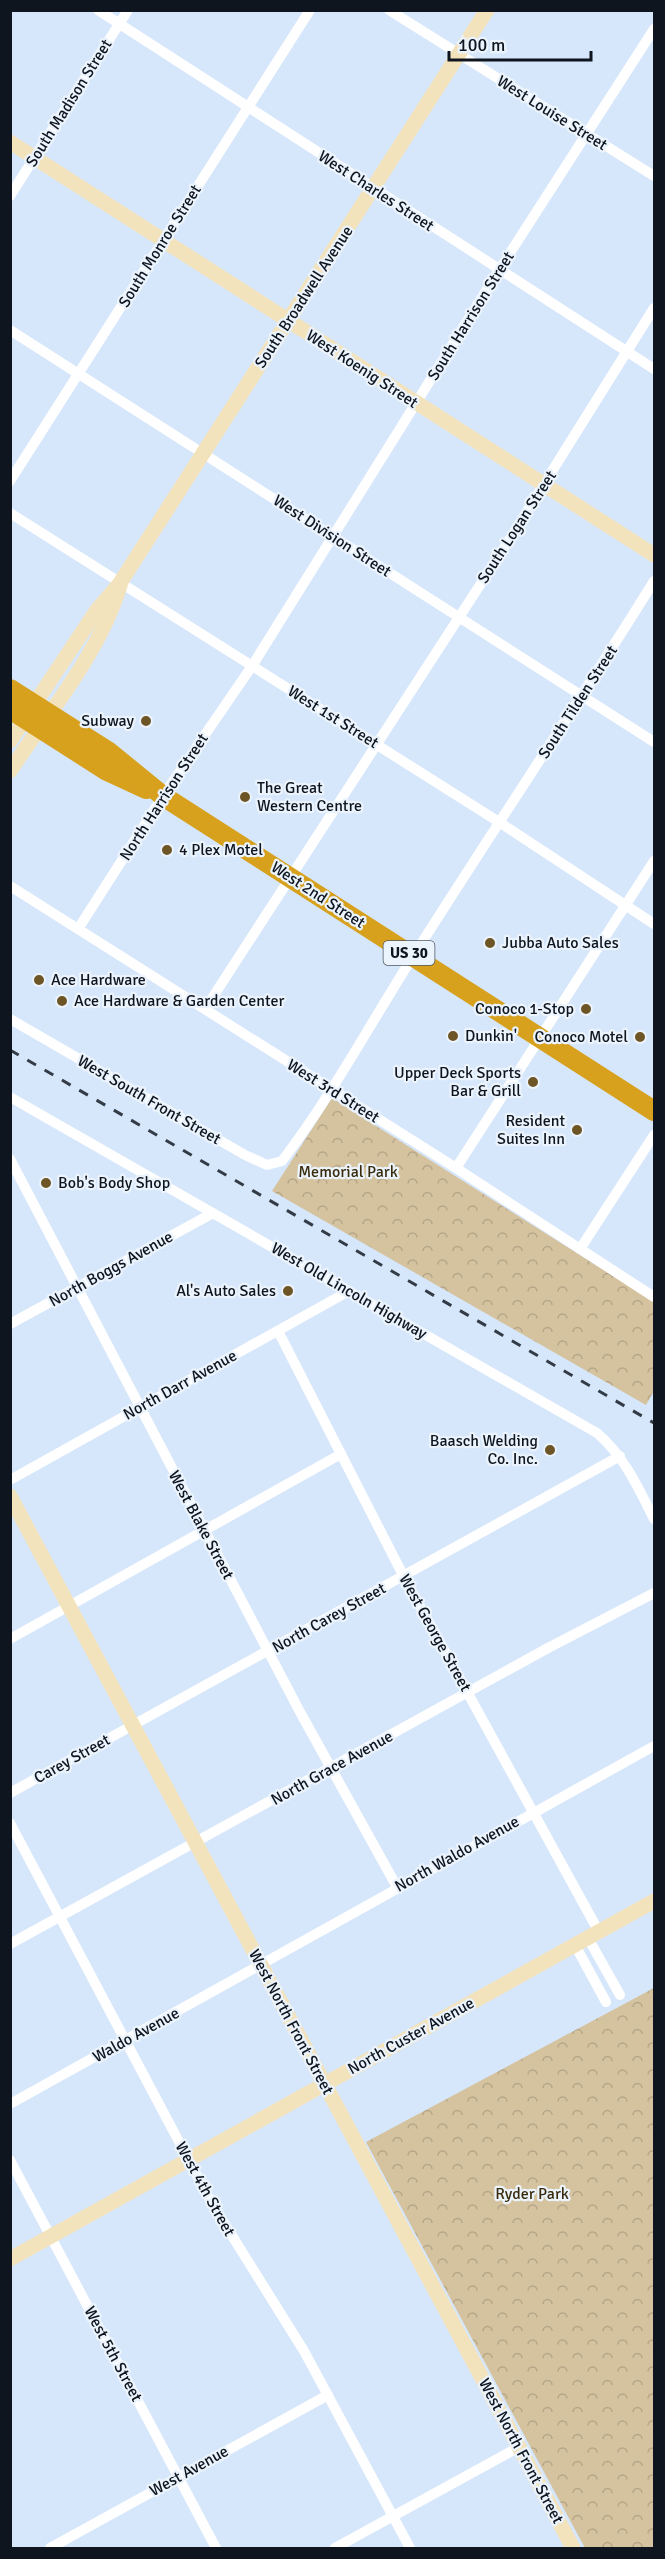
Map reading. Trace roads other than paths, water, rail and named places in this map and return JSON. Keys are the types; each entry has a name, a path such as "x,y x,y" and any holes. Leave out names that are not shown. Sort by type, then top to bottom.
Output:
{"highway":[{"name":"West 2nd Street","path":"10,688 32,715 116,756 163,796 654,1111"}],"street":[{"name":"West Charles Street","path":"98,10 654,369"},
{"name":"South Madison Street","path":"10,196 128,10"},
{"name":"South Monroe Street","path":"10,481 310,10"},
{"name":"West Louise Street","path":"389,10 654,176"},
{"name":"South Broadwell Avenue","path":"32,715 103,628 112,610 120,583 487,10"},
{"name":"South Harrison Street","path":"252,666 499,270 654,29"},
{"name":"West Koenig Street","path":"10,142 654,555"},
{"name":"South Logan Street","path":"205,1010 544,485 654,308"},
{"name":"West Division Street","path":"10,330 654,742"},
{"name":"West 1st Street","path":"10,513 377,744 654,924"},
{"name":"South Tilden Street","path":"288,1153 499,822 583,696 654,581"},
{"name":"North Harrison Street","path":"78,929 163,796 252,666"},
{"path":"10,741 32,715"},
{"path":"10,771 32,715"},
{"path":"456,1168 654,861"},
{"name":"West 3rd Street","path":"10,886 456,1168 654,1297"},
{"name":"West South Front Street","path":"10,1019 245,1155 267,1164 282,1161 288,1153"},
{"name":"West Old Lincoln Highway","path":"10,1097 597,1433 620,1456 654,1519"},
{"path":"580,1249 654,1135"},
{"name":"West Blake Street","path":"12,1167 78,1287 268,1652 397,1887"},
{"name":"North Boggs Avenue","path":"10,1324 213,1213"},
{"name":"North Darr Avenue","path":"10,1480 348,1291"},
{"name":"West George Street","path":"278,1331 404,1577 533,1812 587,1938 606,2002"},
{"path":"10,1639 341,1454"},
{"name":"North Carey Street","path":"133,1726 620,1456"},
{"name":"West North Front Street","path":"10,1496 573,2548"},
{"name":"North Grace Avenue","path":"10,1944 654,1593"},
{"name":"Carey Street","path":"10,1793 133,1726"},
{"name":"North Waldo Avenue","path":"261,1965 397,1887 654,1746"},
{"name":"West 4th Street","path":"10,1823 223,2223 285,2319 410,2548"},
{"name":"North Custer Avenue","path":"10,2259 654,1901"},
{"name":"West George Street","path":"587,1938 620,1995"},
{"name":"Waldo Avenue","path":"10,2104 261,1965"},
{"name":"West 5th Street","path":"10,2160 216,2548"},
{"name":"West Avenue","path":"50,2548 328,2395"},
{"path":"335,2548 519,2447"}],"railway":[{"path":"10,1050 654,1423"}],"place":[{"name":"Subway","path":"146,721"},
{"name":"The Great Western Centre","path":"245,797"},
{"name":"4 Plex Motel","path":"167,850"},
{"name":"Jubba Auto Sales","path":"490,943"},
{"name":"Ace Hardware","path":"39,980"},
{"name":"Ace Hardware & Garden Center","path":"62,1001"},
{"name":"Conoco 1-Stop","path":"586,1009"},
{"name":"Dunkin'","path":"453,1036"},
{"name":"Conoco Motel","path":"640,1037"},
{"name":"Upper Deck Sports Bar & Grill","path":"533,1082"},
{"name":"Resident Suites Inn","path":"577,1130"},
{"name":"Bob's Body Shop","path":"46,1183"},
{"name":"Al's Auto Sales","path":"288,1291"},
{"name":"Baasch Welding Co. Inc.","path":"550,1450"}],"park label":[{"name":"Memorial Park","path":"348,1172"},
{"name":"Ryder Park","path":"532,2194"}]}
